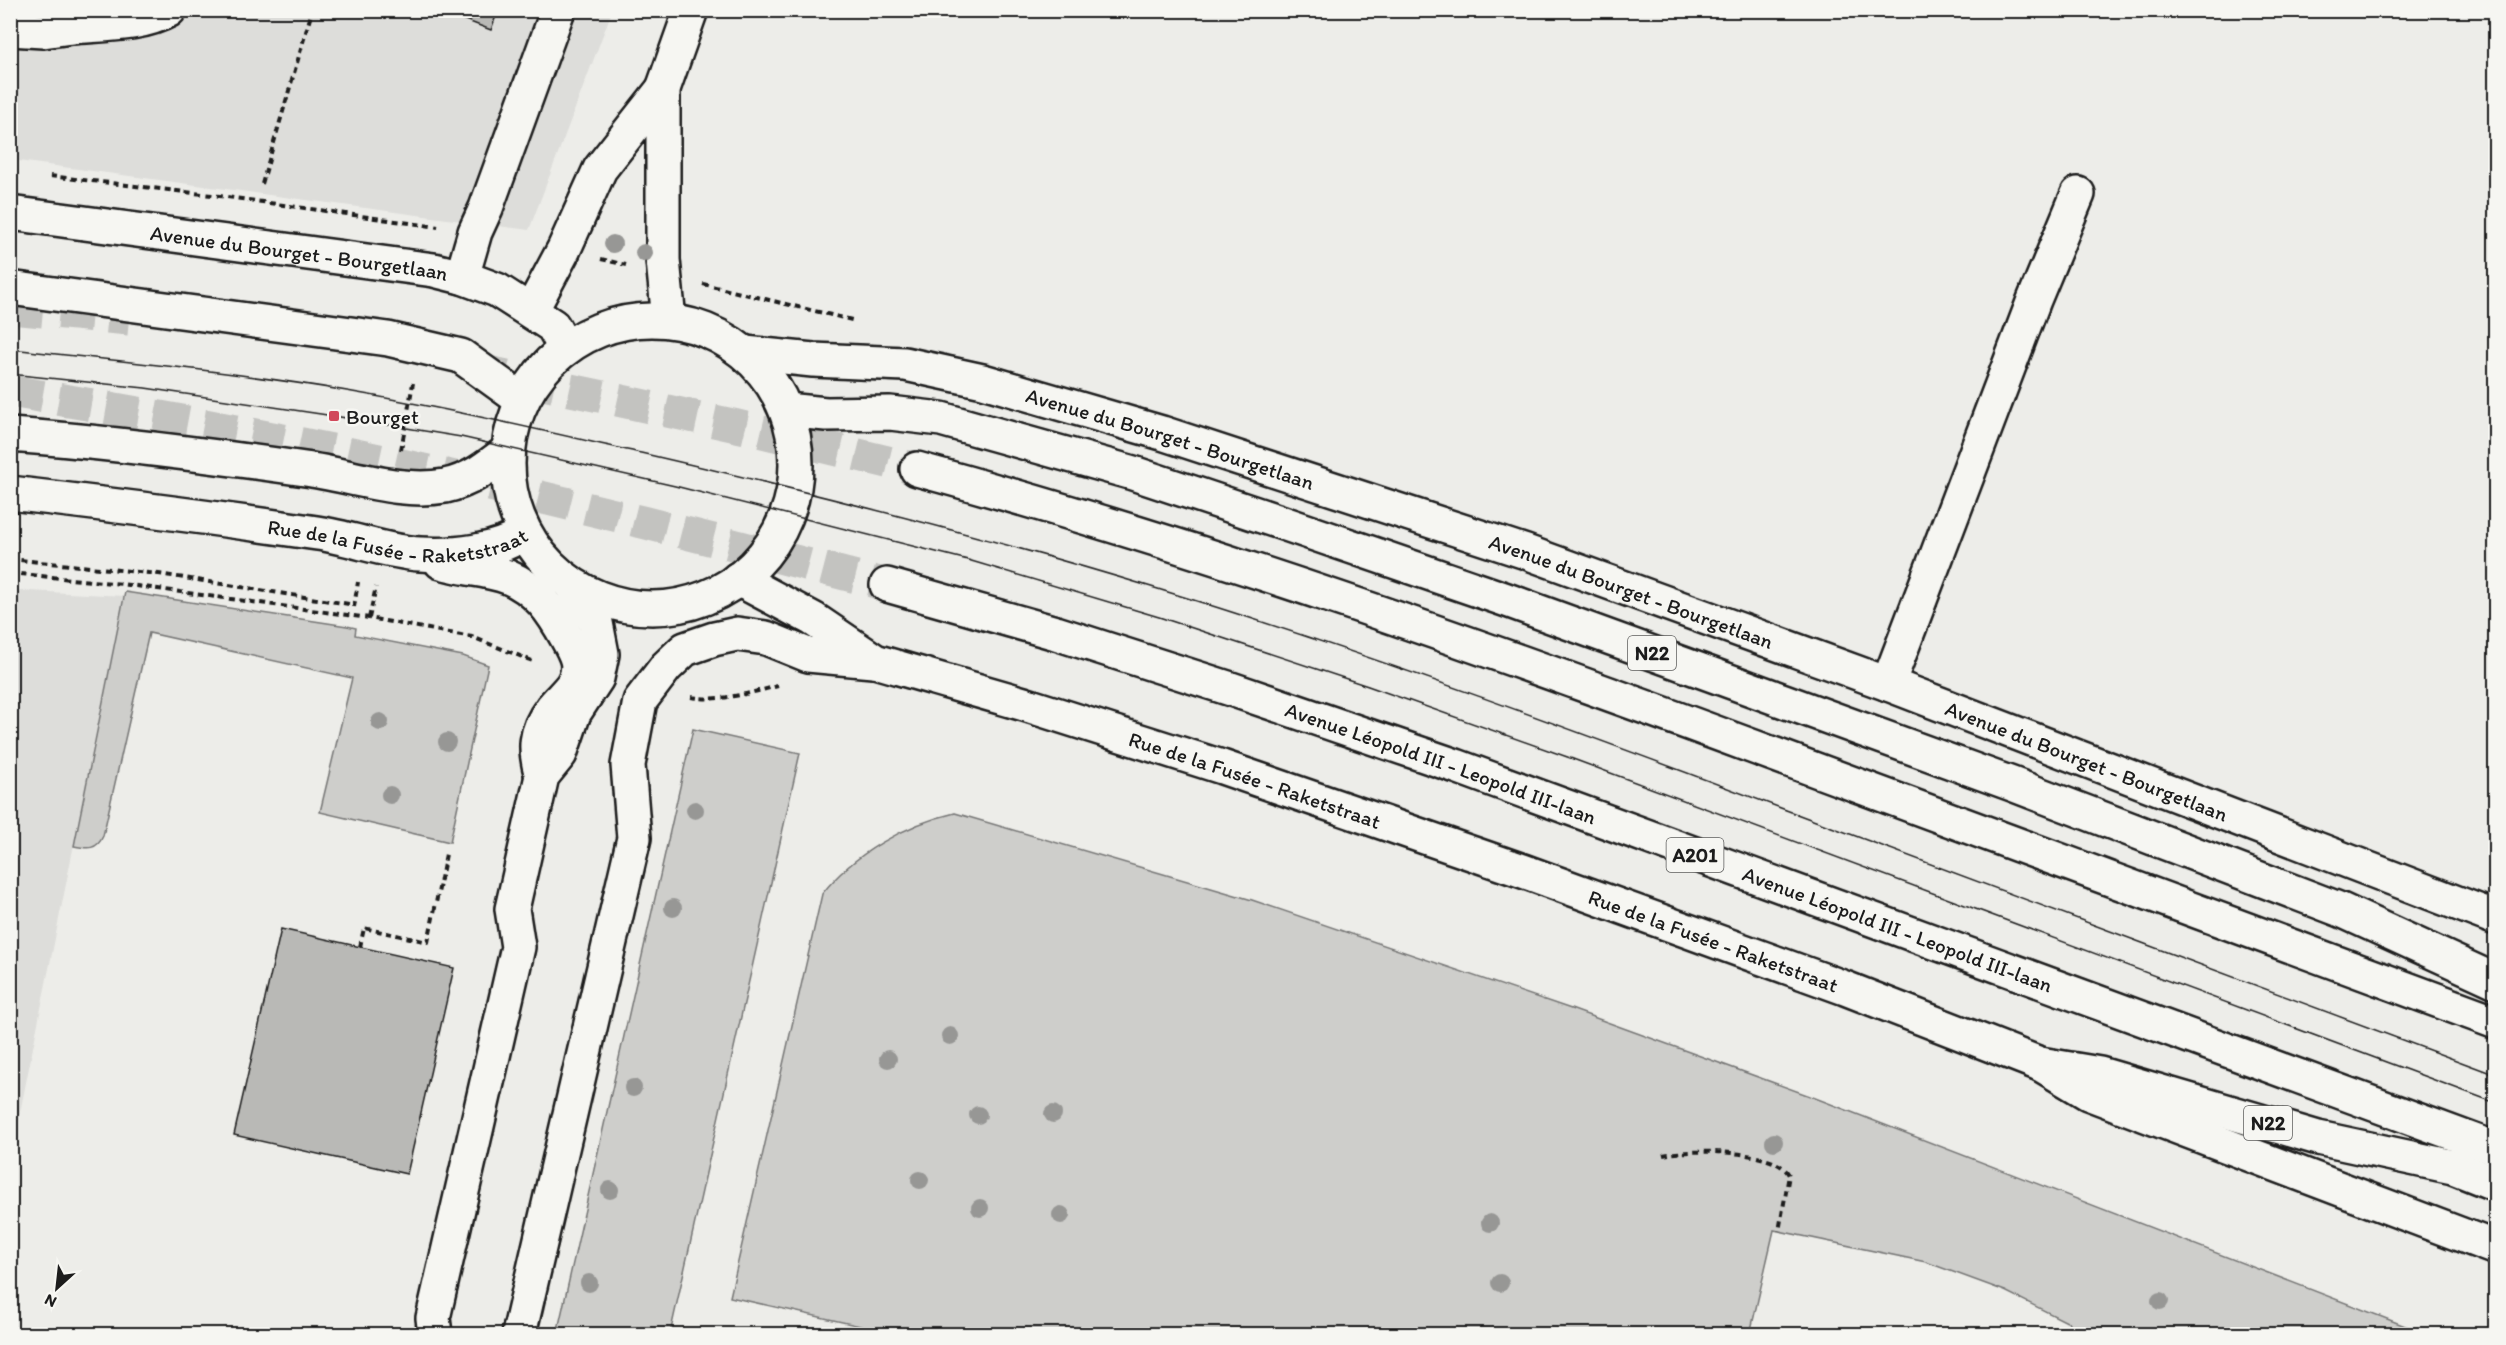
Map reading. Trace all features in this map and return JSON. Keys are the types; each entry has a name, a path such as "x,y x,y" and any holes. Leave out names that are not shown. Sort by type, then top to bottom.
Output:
{"main road":[{"path":"10,29 43,31 73,19 140,21 156,18 169,10"},
{"path":"462,277 475,232 486,208 558,10"},
{"path":"531,311 564,249 600,169 663,89 691,10"},
{"path":"663,89 663,260 669,320"},
{"path":"1888,684 2034,300 2078,194"},
{"name":"Avenue du Bourget - Bourgetlaan","path":"10,213 415,265 462,277 496,290 553,326 565,348"},
{"path":"10,288 376,337 420,346 462,356 522,400"},
{"path":"525,533 515,512 510,488 508,451 513,425 522,400 540,372 565,348 597,330 632,321 669,320 710,331 745,353 769,379 786,410 795,447 795,484 787,513 766,553 738,579"},
{"name":"Avenue du Bourget - Bourgetlaan","path":"745,353 813,360 905,364 1005,388 1162,433 1526,552 1888,684 2496,918"},
{"name":"N22","path":"786,410 826,414 890,413 940,419 1133,473 1272,519 1526,608 2012,784 2341,910 2496,981"},
{"path":"10,435 119,443 308,469 404,487 445,486 478,474 508,451"},
{"path":"916,469 1016,496 1343,599 1611,694 2496,1022"},
{"name":"Rue de la Fusée - Raketstraat","path":"10,493 159,510 322,534 420,554 475,552 510,543 525,533 546,560 568,581 600,598 635,607 670,607 705,598 738,579 813,619 875,661 1024,704 1222,767 1523,871 1845,988 2040,1064 2088,1094 2496,1248"},
{"path":"420,554 459,568 506,577 529,588 548,606 563,632 580,663 572,686 552,708 540,728 535,752 542,776"},
{"path":"435,1335 433,1318 518,946 512,909 542,776 560,754 574,713 597,678 603,654 596,623 568,581"},
{"name":"Avenue Léopold III - Leopold III-laan","path":"887,585 1056,633 1231,689 1456,766 2496,1149"},
{"path":"519,1335 634,838 628,765 640,701 666,668 685,649 737,634 766,638 808,655 875,661"},
{"name":"N22","path":"2040,1064 2100,1074 2318,1138 2453,1167 2496,1184"}],"path":[{"path":"262,184 312,11"},
{"path":"45,176 220,195"},
{"path":"395,485 420,346"},
{"path":"369,618 384,547"},
{"path":"10,559 159,574 354,606 358,581"},
{"path":"10,573 122,584 369,618 472,638 533,661 578,674"},
{"path":"651,689 702,699 734,696 789,683"},
{"path":"360,947 364,928 428,942 446,854"},
{"path":"1663,1155 1674,1152 1723,1151 1780,1165 1790,1175 1779,1231"}],"shaded area":[{"path":"11,11 612,11 529,230 11,160"},
{"path":"10,590 124,596 11,1157"},
{"path":"125,592 347,626 356,628 355,635 463,656 488,665 450,842 320,812 352,678 149,633 103,836 95,846 84,848 74,846"},
{"path":"693,729 800,753 670,1334 557,1334"},
{"path":"955,813 1252,900 1571,1009 1810,1096 2426,1334 2067,1334 2069,1323 2005,1291 1926,1262 1774,1230 1750,1334 896,1334 730,1297 822,894 849,866 882,843 918,825"}],"building":[{"path":"452,10 498,10 491,30 457,17 458,13"},
{"path":"281,929 454,968 407,1174 234,1135"}],"tunnel":[{"path":"10,308 129,319"},
{"path":"474,369 737,426 917,469"},
{"path":"10,391 212,426 402,465 610,514 887,585"}],"tram line":[{"path":"10,349 263,378 421,405 568,436 771,484 901,516 1094,570 1238,614 1474,695 2496,1075"},
{"path":"10,374 145,388 461,437 675,486 968,560 1159,617 1368,686 1573,759 2496,1103"}],"place":[{"name":"Bourget","path":"334,416"}]}
